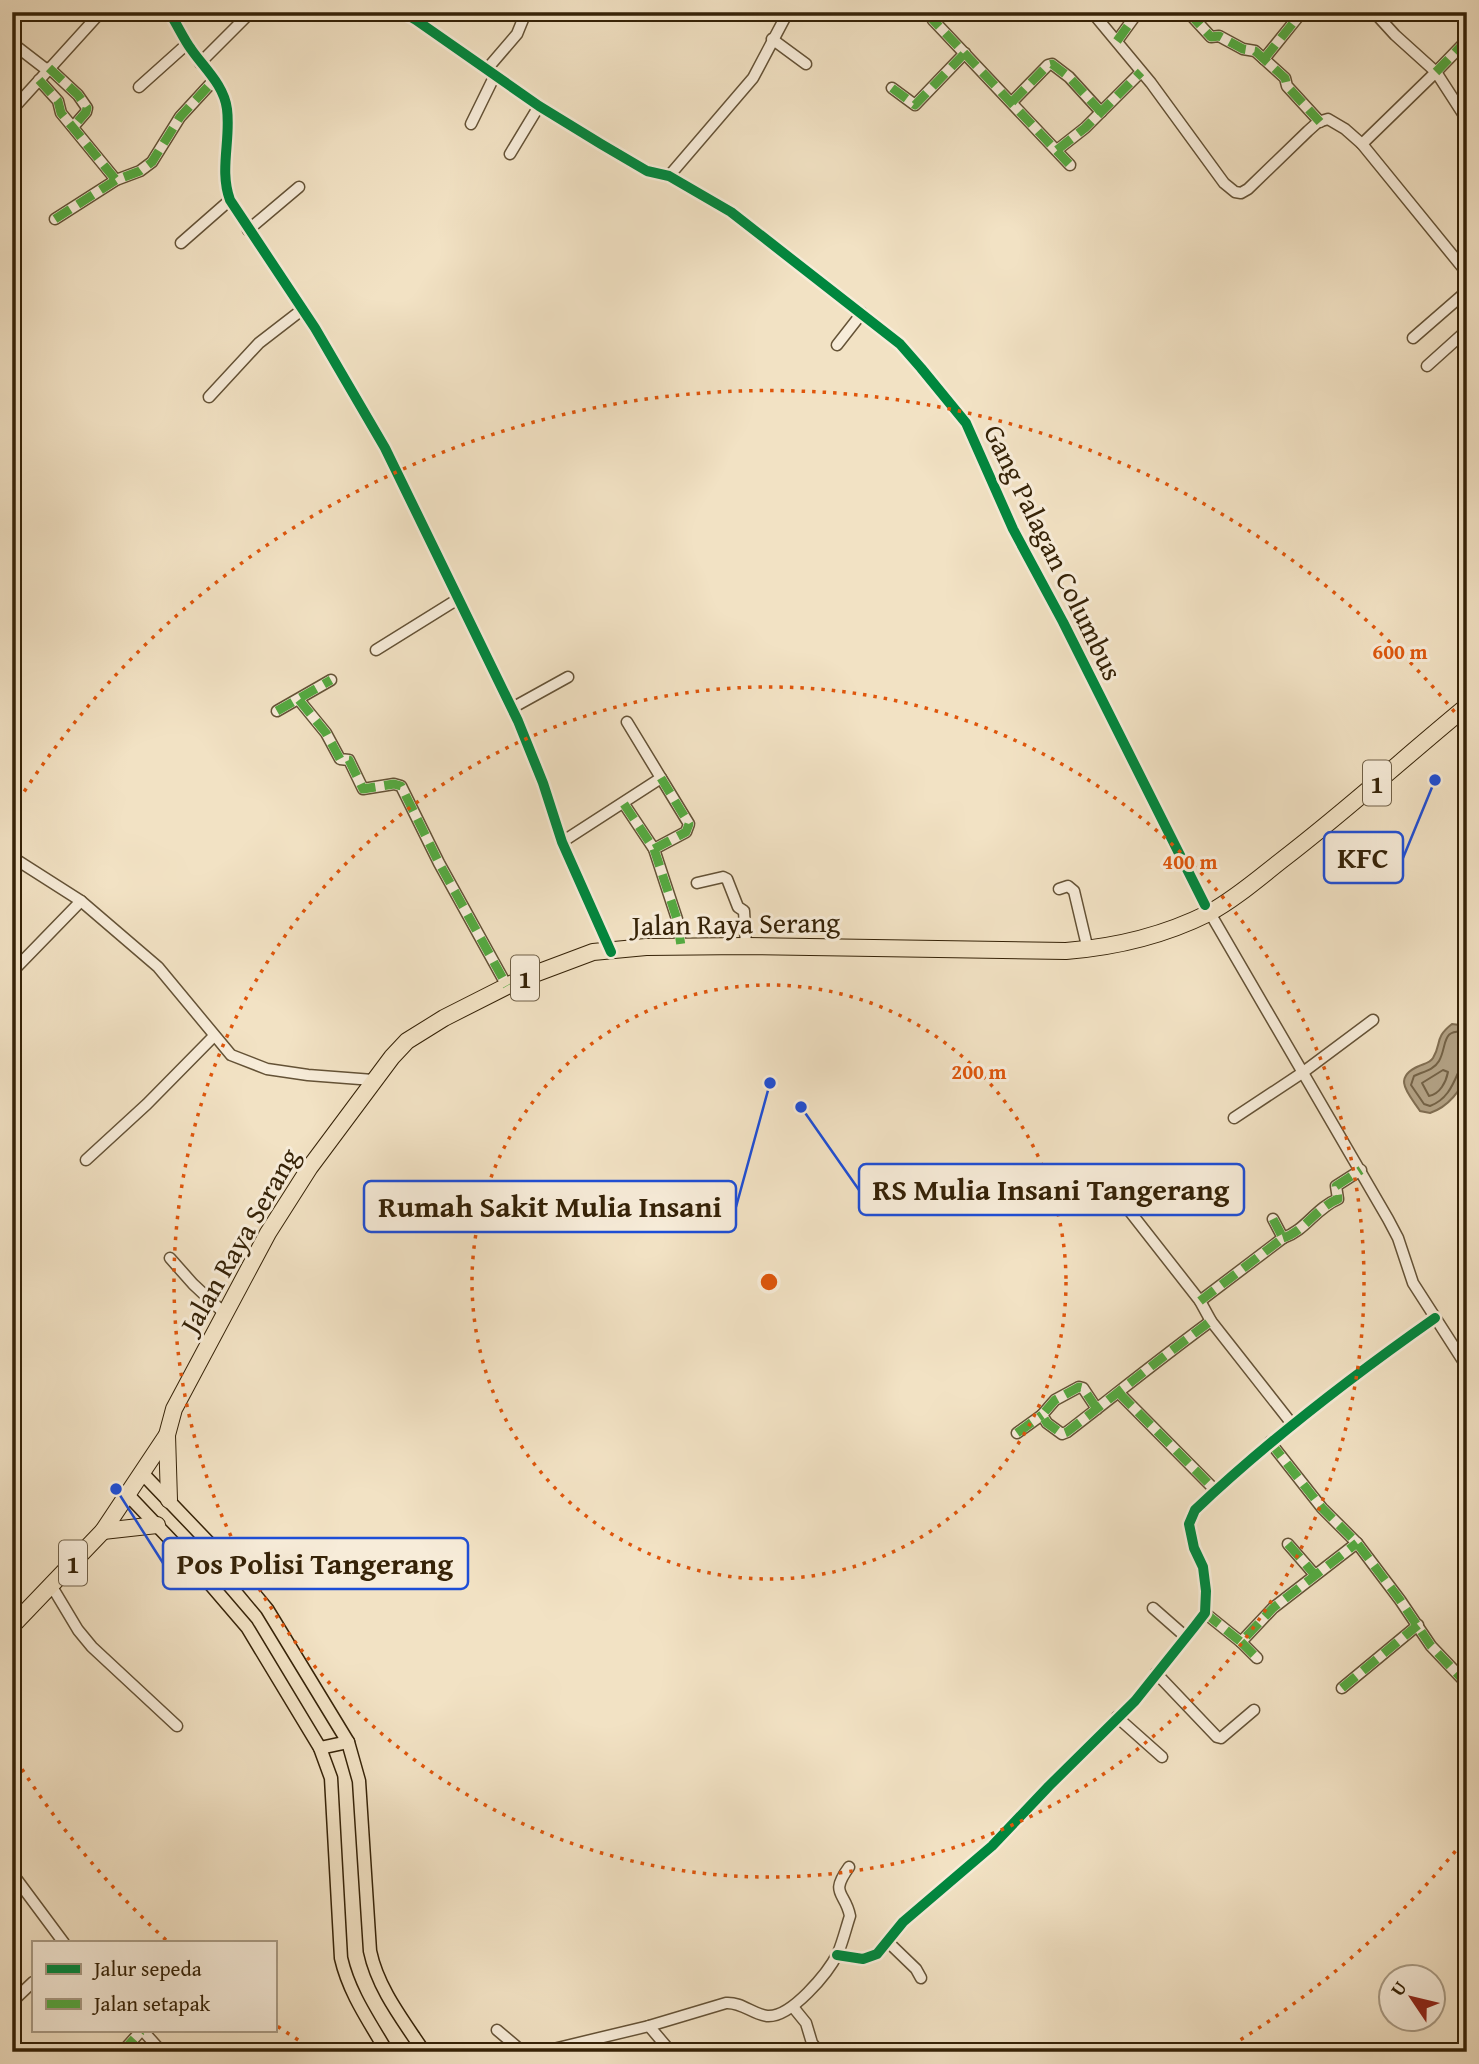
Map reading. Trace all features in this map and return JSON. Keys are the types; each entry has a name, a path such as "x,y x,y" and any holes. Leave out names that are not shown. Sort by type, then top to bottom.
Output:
{"highway":[{"name":"Jalan Raya Serang","path":"13,1622 103,1531 143,1474 167,1435 174,1409 268,1233 310,1167 373,1080 407,1041 444,1018 508,986 593,952 681,946 988,951 1088,950 1118,946 1207,909 1265,868 1285,858 1467,706"},
{"path":"167,1435 169,1500"},
{"path":"103,1531 157,1525"}],"main road":[{"path":"143,1474 267,1609 348,1742 359,1781 370,1951 374,1969 397,2012 424,2052"},
{"path":"128,1495 187,1557 247,1627 320,1748 331,1778 341,1958 355,1998 387,2052"},
{"path":"320,1748 348,1742"}],"street":[{"path":"12,110 101,12"},
{"path":"169,12 187,44 222,92 228,128 224,183 229,200 303,309 385,447 512,708 543,783 562,842 611,952"},
{"path":"200,63 251,12"},
{"name":"Gang Palagan Columbus","path":"372,12 404,13 539,106 647,171 669,176 731,212 900,344 965,423 1013,529 1063,622 1207,909 1398,1238 1413,1283 1467,1367"},
{"path":"471,124 491,72 516,34 526,12"},
{"path":"669,176 753,78 788,12"},
{"path":"929,12 933,20 1070,165"},
{"path":"1092,12 1141,72 1224,183 1235,192 1241,193 1248,189 1320,122 1328,119 1337,123 1362,144 1467,273"},
{"path":"1117,41 1138,12"},
{"path":"1188,12 1211,37 1219,36 1243,49 1255,51 1285,78 1287,86 1320,122"},
{"path":"1264,59 1303,12"},
{"path":"1374,12 1436,72 1467,120"},
{"path":"772,39 806,64"},
{"path":"1362,144 1467,40"},
{"path":"12,43 78,95 87,108 72,127"},
{"path":"139,87 187,44"},
{"path":"892,88 915,104 965,53"},
{"path":"1012,102 1052,64 1069,77 1101,112"},
{"path":"1057,150 1141,72"},
{"path":"39,80 58,101 61,113 116,180"},
{"path":"55,219 116,180 140,171 152,162 180,117 214,80"},
{"path":"510,154 539,106"},
{"path":"247,230 299,187"},
{"path":"181,243 229,200"},
{"path":"1413,338 1467,291"},
{"path":"209,397 259,343 303,309"},
{"path":"837,345 862,313"},
{"path":"1427,366 1467,330"},
{"path":"376,650 458,599"},
{"path":"512,708 568,677"},
{"path":"277,711 331,680"},
{"path":"299,700 326,733 340,759 349,760 363,789 394,784 401,786 439,863 508,986"},
{"path":"626,722 689,824 686,832 654,849"},
{"path":"562,842 625,804 661,778"},
{"path":"625,804 654,849 674,907 681,946"},
{"path":"12,857 81,901 168,978 231,1055 267,1069 373,1080"},
{"path":"696,883 723,877 727,879 738,906 744,911 746,946"},
{"path":"1059,889 1069,886 1073,889 1088,950"},
{"path":"12,972 81,901"},
{"path":"1234,1118 1302,1073 1373,1020"},
{"path":"86,1160 147,1104 214,1036"},
{"path":"1200,1301 1283,1238 1297,1233 1319,1211 1338,1199 1336,1186 1360,1170"},
{"path":"1106,1181 1292,1424"},
{"path":"1273,1219 1283,1238"},
{"path":"170,1258 224,1313"},
{"path":"837,1955 863,1959 877,1954 903,1922 992,1846 1135,1700 1186,1637 1205,1613 1203,1567 1194,1548 1189,1524 1195,1510 1292,1424 1361,1370 1435,1318"},
{"path":"1042,1415 1047,1423 1062,1434 1211,1321"},
{"path":"1017,1433 1042,1415 1055,1399 1079,1387 1083,1388 1097,1409"},
{"path":"1119,1393 1216,1491"},
{"path":"1270,1442 1322,1507 1357,1543 1431,1646 1467,1684"},
{"path":"1241,1642 1273,1608 1357,1543"},
{"path":"1288,1544 1315,1575"},
{"path":"51,1585 78,1630 92,1647 177,1726"},
{"path":"1153,1608 1186,1637"},
{"path":"1205,1613 1257,1658"},
{"path":"1342,1688 1418,1625"},
{"path":"1156,1673 1217,1737 1227,1735 1254,1710"},
{"path":"1117,1717 1162,1757"},
{"path":"541,2052 556,2051 726,2003 738,2004 769,2016 780,2015 793,2007 814,1985 837,1955 850,1916 839,1887 841,1878 849,1867"},
{"path":"12,1873 63,1941"},
{"path":"888,1942 916,1969 921,1978"},
{"path":"12,2001 32,1983"},
{"path":"793,2007 806,2024 818,2052"},
{"path":"649,2026 671,2052"},
{"path":"498,2030 523,2052"},
{"path":"122,2052 141,2032"},
{"path":"143,2032 162,2052"}],"water":[{"path":"1452,1024 1467,1026 1468,1061 1465,1079 1443,1107 1430,1113 1420,1111 1407,1092 1404,1081 1411,1071 1432,1060 1440,1037"}],"marked path":[{"path":"929,12 933,20 1070,165"},
{"path":"1117,41 1138,12"},
{"path":"1188,12 1211,37 1219,36 1243,49 1255,51 1285,78 1287,86 1320,122"},
{"path":"1264,59 1302,12"},
{"path":"1436,72 1467,40"},
{"path":"892,88 915,105 965,53"},
{"path":"1012,102 1052,64 1069,77 1101,112"},
{"path":"49,68 78,95 87,108 73,127"},
{"path":"1057,150 1085,128 1141,72"},
{"path":"39,80 58,101 61,113 116,180"},
{"path":"55,219 116,180 140,171 152,162 180,117 214,80"},
{"path":"277,711 331,680"},
{"path":"299,700 326,733 340,759 349,760 363,789 394,784 401,786 439,863 507,986"},
{"path":"654,849 686,832 689,824 661,778"},
{"path":"624,804 654,849 677,919 681,946"},
{"path":"1283,1238 1291,1235 1338,1199 1336,1186 1361,1170"},
{"path":"1200,1301 1283,1238 1273,1219"},
{"path":"1097,1409 1083,1388 1079,1387 1055,1400 1042,1415 1047,1423 1062,1434 1067,1432 1085,1418 1103,1404 1157,1362 1211,1321"},
{"path":"1119,1393 1216,1491"},
{"path":"1017,1433 1042,1415"},
{"path":"1270,1442 1322,1508 1357,1543 1431,1646 1467,1684"},
{"path":"1205,1613 1241,1642 1273,1608 1357,1543"},
{"path":"1288,1544 1315,1575"},
{"path":"12,1617 16,1622"},
{"path":"1342,1688 1418,1625"},
{"path":"1241,1642 1257,1658"},
{"path":"122,2052 140,2032"}],"cycle path":[{"path":"169,12 188,45 218,84 225,100 228,121 225,177 230,200 315,328 385,448 518,721 543,783 562,842 611,952"},
{"path":"372,12 404,13 539,106 601,144 647,171 669,176 731,212 900,344 966,423 1013,529 1063,622 1205,905"},
{"path":"837,1955 863,1959 877,1954 903,1922 992,1846 1135,1701 1205,1613 1203,1567 1194,1548 1189,1524 1195,1510 1252,1458 1435,1318"}],"place":[{"name":"KFC","path":"1435,780"},
{"name":"Rumah Sakit Mulia Insani","path":"770,1083"},
{"name":"RS Mulia Insani Tangerang","path":"801,1107"},
{"name":"Pos Polisi Tangerang","path":"116,1489"}]}
